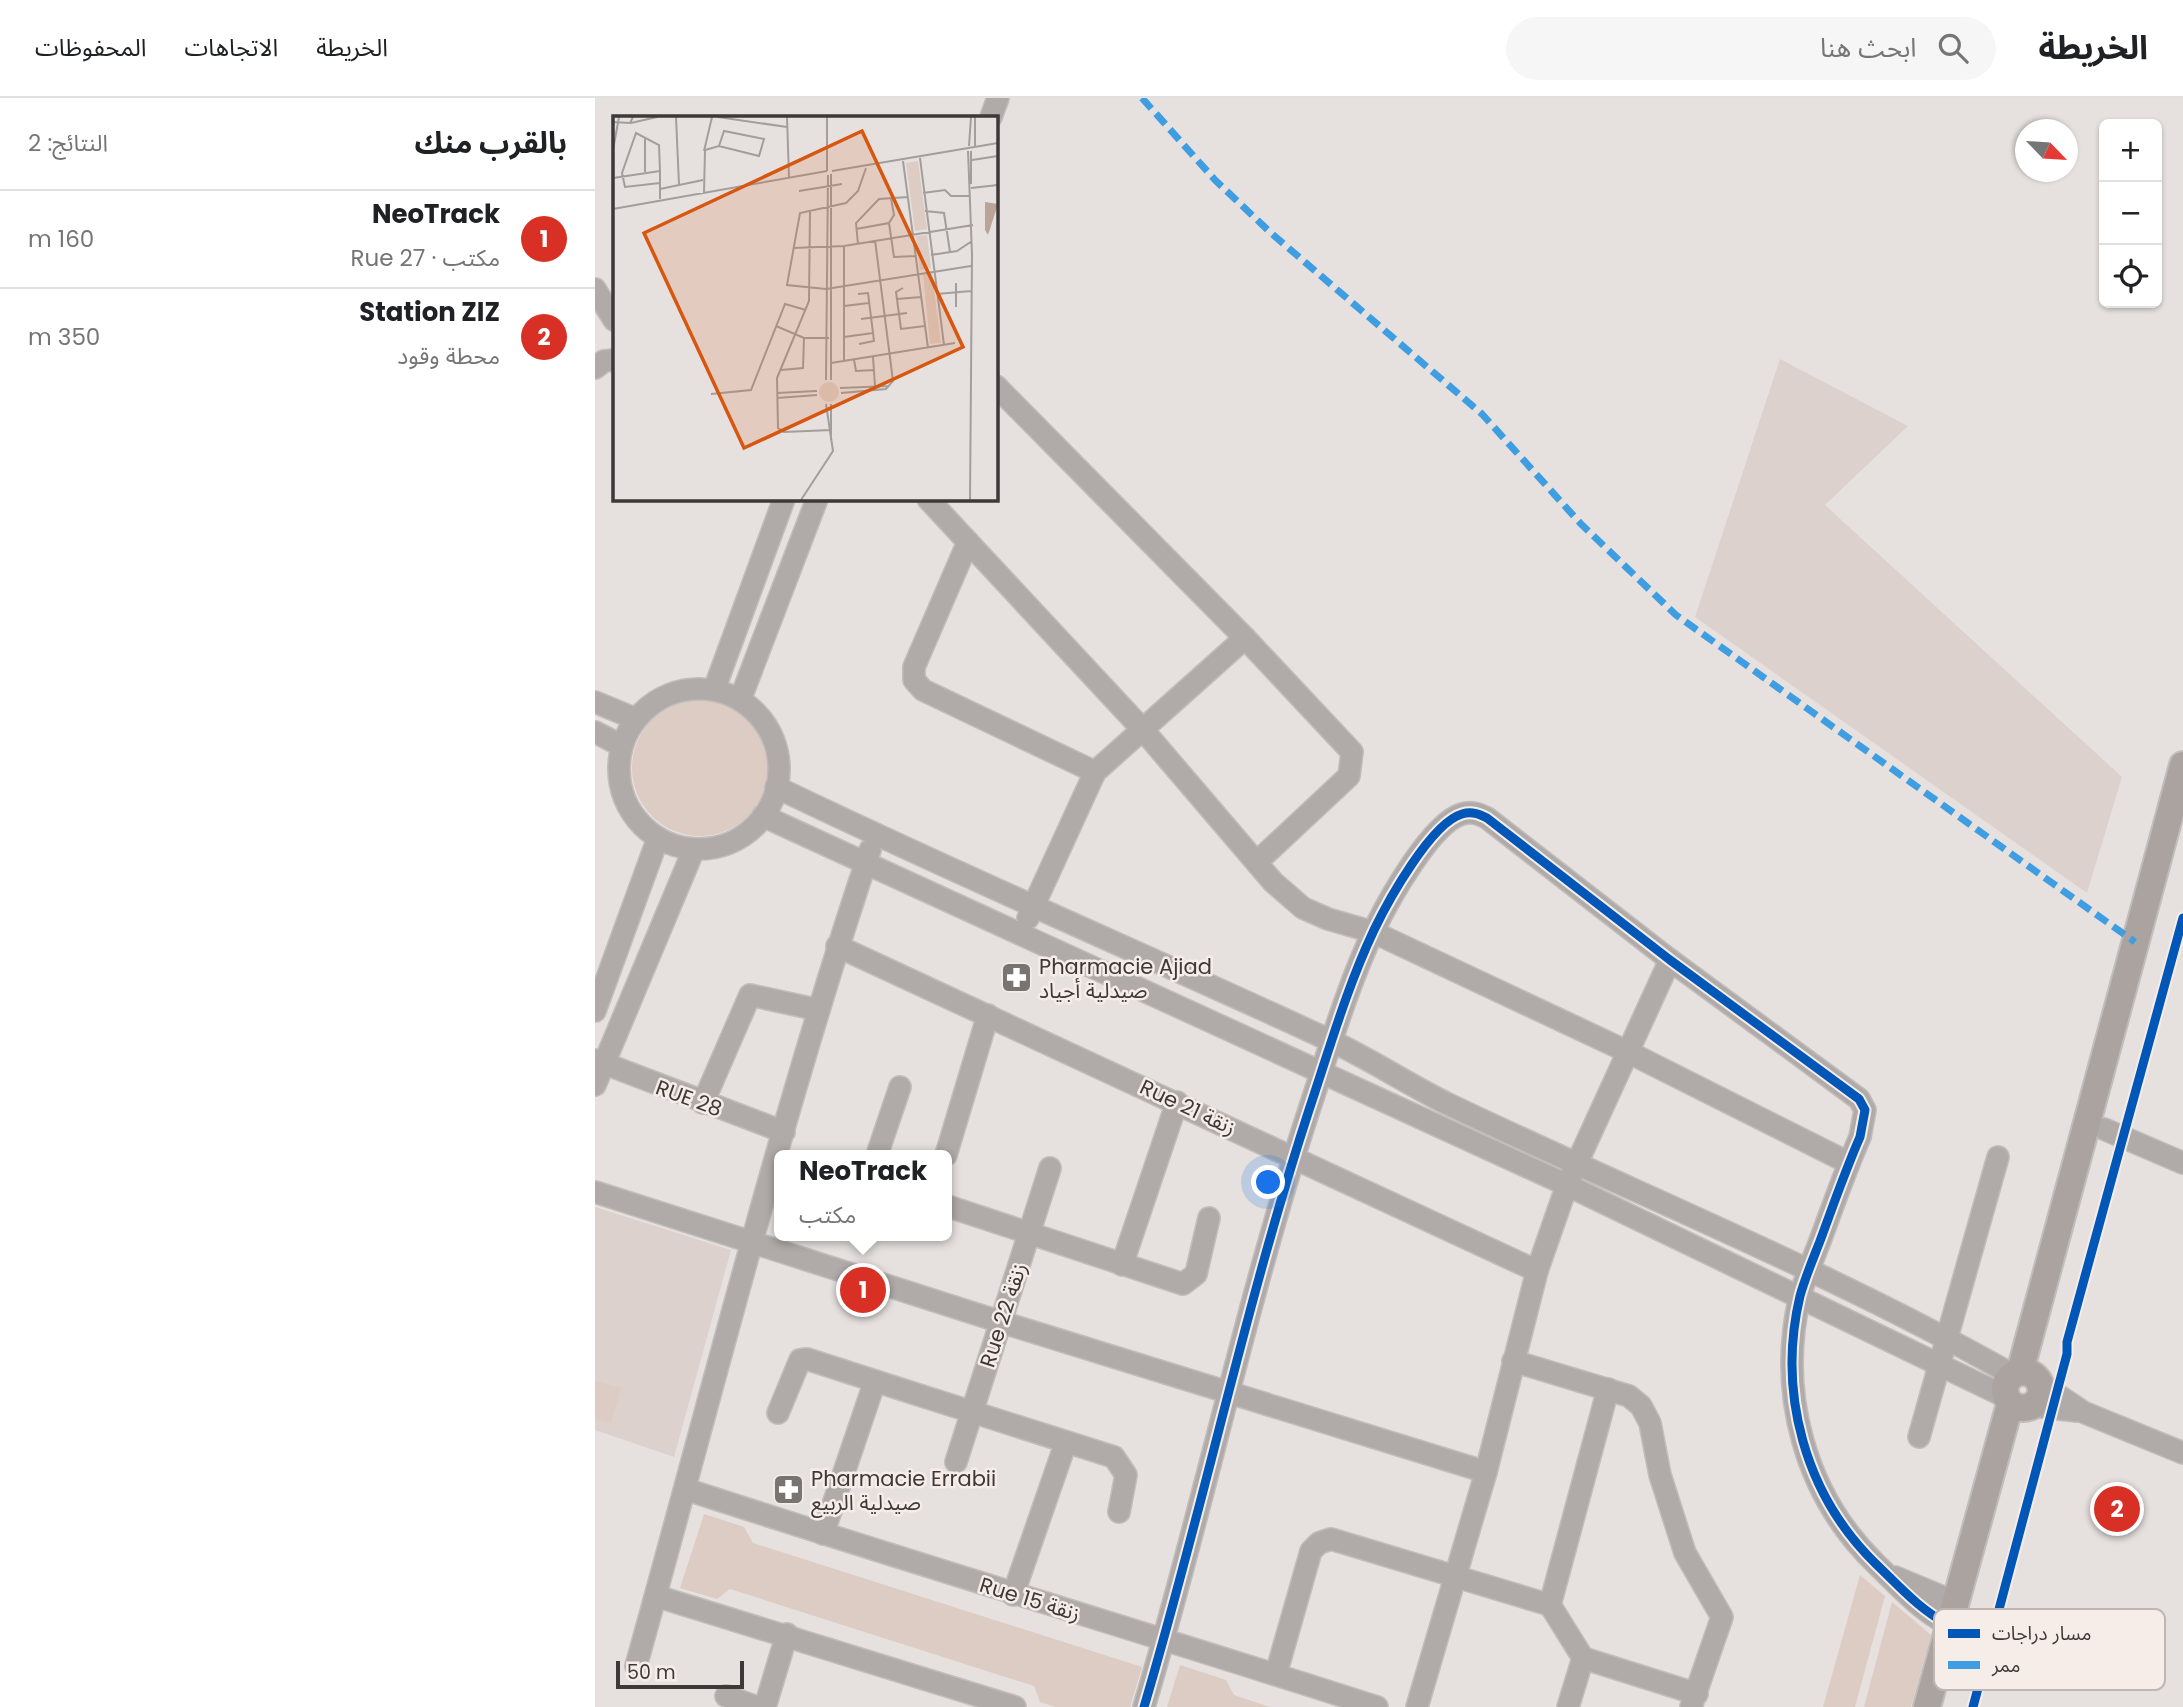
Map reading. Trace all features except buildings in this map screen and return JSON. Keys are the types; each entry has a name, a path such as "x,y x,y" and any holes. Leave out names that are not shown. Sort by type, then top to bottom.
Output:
{"main road":[{"path":"1967,1609 2183,765"},
{"path":"1954,1609 2104,1129 2183,833"},
{"path":"1927,1707 1934,1681"},
{"path":"1942,1707 1946,1690"}],"street":[{"path":"991,116 998,98"},
{"path":"595,289 613,318"},
{"path":"595,368 604,361 613,360"},
{"path":"997,387 1245,638 1343,739 1352,752 1349,776 1257,862"},
{"path":"714,690 784,500"},
{"path":"740,700 817,500"},
{"path":"929,500 1144,731 1273,881 1303,908 1328,919 1373,932 1626,1051 1849,1163"},
{"path":"968,542 918,656 914,667 915,680 923,690 1095,772"},
{"path":"1020,934 1095,772 1245,638"},
{"path":"714,690 740,700 764,723 774,743 778,765 776,787 763,816 751,829 728,843 694,849 658,838 636,819 626,802 619,774 622,746 636,719 650,705 675,692 714,690"},
{"path":"595,702 636,719"},
{"path":"595,732 622,746"},
{"path":"776,787 875,835 1331,1041 1446,1103 1809,1270 1947,1337 2023,1390"},
{"path":"1144,1707 1227,1392 1294,1156 1331,1041 1373,932 1415,859 1444,826 1460,814 1474,812 1487,818 1670,960 1859,1098 1865,1110 1864,1121 1800,1297 1793,1360 1794,1402 1800,1438 1833,1512 1857,1545 1886,1574 1944,1609"},
{"path":"763,816 1567,1185 1939,1363 2083,1412 2183,1453"},
{"path":"779,1150 838,946 875,835"},
{"path":"595,1011 658,838"},
{"path":"595,1085 600,1062 694,849"},
{"name":"Rue 21 زنقة","path":"838,946 1537,1271"},
{"path":"1417,1707 1486,1472 1537,1271 1567,1185 1626,1051 1670,960"},
{"path":"703,1104 745,999 750,995 819,1010"},
{"path":"948,1150 988,1015"},
{"name":"RUE 28","path":"600,1062 703,1104 784,1132"},
{"path":"879,1150 900,1087"},
{"path":"1122,1265 1177,1102"},
{"path":"2104,1129 2183,1163"},
{"path":"1919,1437 1998,1157"},
{"path":"636,1666 774,1166"},
{"name":"Rue 22 زنقة","path":"956,1462 1050,1168"},
{"path":"595,1192 1001,1322 1486,1472"},
{"path":"952,1208 1122,1265 1187,1283 1196,1274 1209,1218"},
{"path":"778,1413 800,1360 807,1359 1114,1457 1126,1475 1119,1512"},
{"path":"1276,1674 1311,1551 1319,1543 1331,1539 1550,1605 1583,1658 1694,1700 1722,1617 1682,1543 1654,1455 1650,1423 1641,1406 1629,1396 1513,1361"},
{"path":"823,1534 884,1383"},
{"path":"1550,1605 1608,1389"},
{"path":"1013,1595 1066,1442"},
{"name":"Rue 15 زنقة","path":"685,1489 1013,1595 1164,1638 1377,1707"},
{"path":"656,1595 787,1634 981,1702 1015,1707"},
{"path":"765,1707 787,1634"},
{"path":"1568,1707 1583,1658"},
{"path":"726,1696 757,1707"}],"shaded area":[{"path":"1780,359 1908,426 1825,505 2122,777 2087,893 1695,617"},
{"path":"700,700 726,705 748,720 763,742 768,768 763,794 748,816 726,831 700,836 674,831 652,816 637,794 632,768 637,742 652,720 674,705"},
{"path":"595,1207 731,1250 674,1457 595,1430"},
{"path":"595,1381 621,1388 611,1423 595,1419"},
{"path":"704,1514 744,1527 753,1543 1142,1667 1130,1707 1055,1707 1040,1702 1034,1686 730,1589 717,1599 680,1588"},
{"path":"1860,1575 1885,1596 1855,1707 1823,1707"},
{"path":"1892,1602 1931,1635 1911,1707 1864,1707"},
{"path":"1180,1665 1226,1680 1234,1695 1270,1707 1167,1707"}],"marked path":[{"path":"1142,98 1215,180 1271,233 1482,414 1581,524 1676,615 2135,942"}],"cycle path":[{"path":"1144,1707 1286,1184 1347,996 1374,930 1412,865 1424,847 1450,820 1469,813 1487,818 1670,960 1859,1099 1865,1110 1860,1137 1800,1296 1792,1369 1795,1405 1803,1440 1831,1507 1851,1537 1876,1564 1934,1615"},
{"path":"1999,1609 2067,1354 2067,1342 2183,918"},
{"path":"1973,1707 1978,1690"}],"place":[{"name":"Pharmacie Ajiad صيدلية أجياد","path":"1016,978"},
{"name":"NeoTrack","path":"863,1290"},
{"name":"Pharmacie Errabii صيدلية الربيع","path":"788,1490"},
{"name":"Station ZIZ","path":"2117,1509"}]}
